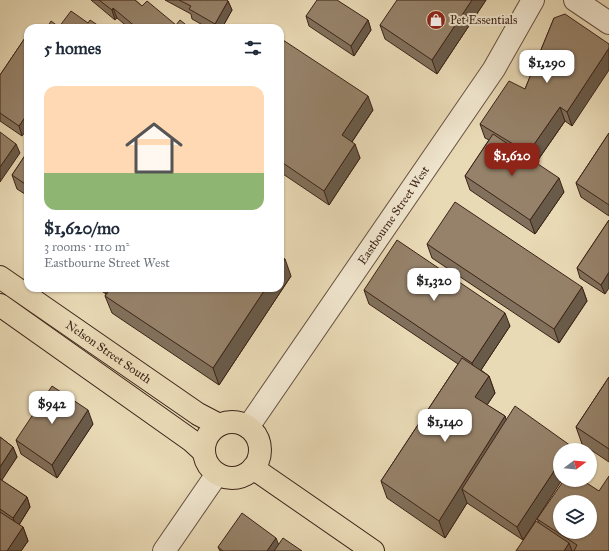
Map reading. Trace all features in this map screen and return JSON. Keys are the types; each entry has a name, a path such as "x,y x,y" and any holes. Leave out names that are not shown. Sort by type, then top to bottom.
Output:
{"main road":[{"name":"Nelson Street South","path":"0,276 198,414 219,425"},
{"name":"Nelson Street South","path":"0,305 192,441 203,451"},
{"path":"231,422 248,427 255,434 259,442 258,460 253,468 240,477 224,477 217,474 210,468 203,451 204,442 208,434 219,425 231,422"},
{"path":"253,468 373,551"}],"street":[{"name":"Eastbourne Street West","path":"248,427 494,69 533,0"},
{"path":"575,0 609,23"},
{"path":"164,551 217,474"}],"building":[{"path":"99,0 135,0 142,6 147,1 175,24 132,24 113,8 112,10"},
{"path":"179,0 228,1 215,24 189,9 191,6"},
{"path":"317,0 337,0 368,20 351,46 306,16"},
{"name":"Pet Essentials","path":"397,0 472,0 432,60 380,25"},
{"path":"71,11 88,23 90,20 96,24 61,24"},
{"path":"565,14 609,44 609,48 567,112 560,107 528,153 480,124 509,81 525,89 554,18"},
{"path":"180,20 185,24 177,24"},
{"path":"24,39 24,119 19,126 0,113 0,75"},
{"path":"284,41 368,96 342,135 355,144 324,191 284,164"},
{"path":"0,132 16,144 0,167"},
{"path":"609,133 609,205 576,183"},
{"path":"493,134 559,178 530,220 465,176"},
{"path":"24,157 24,183 12,175"},
{"path":"455,202 582,287 554,329 427,244"},
{"path":"609,220 609,272 601,285 577,268"},
{"path":"397,240 505,313 472,363 364,290"},
{"path":"108,292 263,292 213,368 105,296"},
{"path":"462,358 489,376 475,397 505,416 439,521 381,481"},
{"path":"609,377 609,449 576,427"},
{"path":"52,386 88,410 52,465 16,440"},
{"path":"515,406 567,443 553,443 553,473 517,527 462,489"},
{"path":"0,437 13,447 0,467"},
{"path":"609,476 609,551 574,551 577,545 568,539 597,539 597,495 554,495 559,487 593,487 599,491"},
{"path":"0,479 27,497 13,518 0,509"},
{"path":"553,496 553,529 537,519"},
{"path":"0,512 23,527 7,551 0,551"},
{"path":"242,513 276,538 267,551 223,551 218,547"},
{"path":"536,521 553,532 553,539 563,539 569,543 564,551 516,551"},
{"path":"283,538 302,551 274,551"}],"place":[{"name":"Pet Essentials","path":"436,20"}]}
